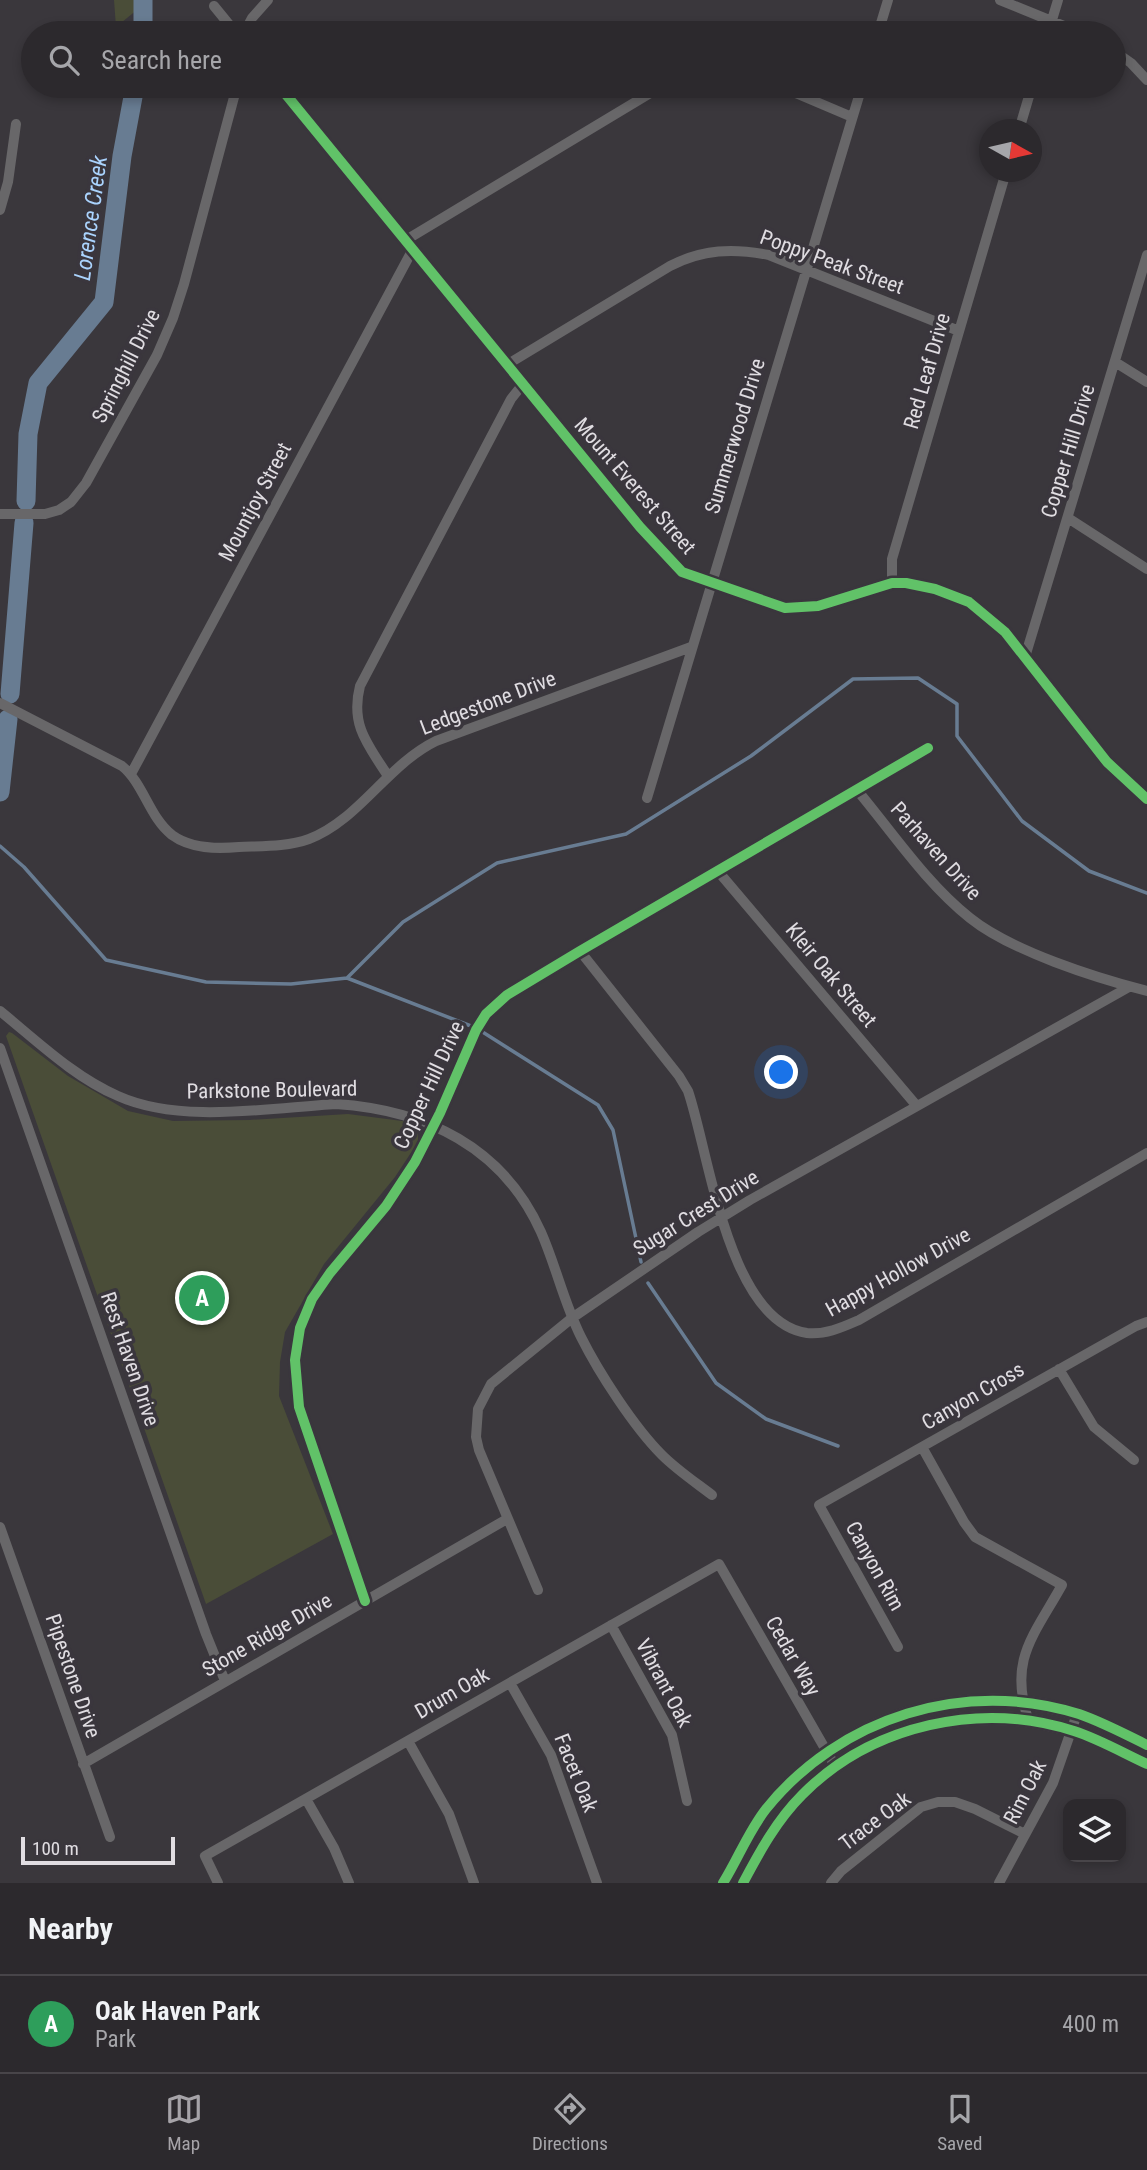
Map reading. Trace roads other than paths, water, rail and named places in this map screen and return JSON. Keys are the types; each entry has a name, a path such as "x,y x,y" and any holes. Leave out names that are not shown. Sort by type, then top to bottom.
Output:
{"street":[{"path":"250,21 268,0"},
{"path":"882,21 888,0"},
{"path":"1000,0 1052,20 1058,0"},
{"path":"214,6 226,21"},
{"path":"1126,59 1147,80"},
{"name":"Springhill Drive","path":"0,514 45,514 59,510 71,502 86,482 157,355 184,284 234,98"},
{"name":"Mount Everest Street","path":"289,98 640,527 682,572 785,608 798,609 843,599 892,583 935,589 969,602 1006,632 1107,762 1147,799"},
{"path":"406,240 642,98"},
{"path":"807,98 852,117"},
{"name":"Summerwood Drive","path":"647,798 858,98"},
{"path":"1022,119 1028,98"},
{"path":"0,210 8,182 16,124"},
{"name":"Red Leaf Drive","path":"892,583 892,559 1003,182"},
{"name":"Mountjoy Street","path":"131,774 413,249"},
{"name":"Poppy Peak Street","path":"508,365 670,266 717,250 739,250 769,255 959,331"},
{"name":"Copper Hill Drive","path":"1025,657 1147,255"},
{"path":"1115,362 1147,382"},
{"path":"388,776 359,728 356,700 360,686 511,399 523,384"},
{"path":"1068,518 1147,569"},
{"name":"Ledgestone Drive","path":"0,703 111,759 131,774 146,801 172,835 188,844 223,849 288,844 315,836 340,820 405,761 436,741 691,647"},
{"name":"Copper Hill Drive","path":"365,1601 299,1407 295,1376 297,1344 306,1313 320,1285 386,1206 415,1162 475,1030 486,1014 507,995 928,748"},
{"name":"Parhaven Drive","path":"858,790 940,891 970,918 1008,942 1147,992"},
{"name":"Kleir Oak Street","path":"718,870 916,1105"},
{"name":"Happy Hollow Drive","path":"580,951 688,1091 721,1218 747,1284 779,1321 795,1330 824,1333 859,1320 1147,1153"},
{"name":"Sugar Crest Drive","path":"538,1590 477,1444 475,1423 478,1409 483,1395 501,1374 572,1318 721,1218 916,1105 1129,987"},
{"name":"Parkstone Boulevard","path":"0,1011 78,1073 118,1096 148,1107 192,1112 355,1105 410,1117 458,1136 479,1151 514,1187 540,1229 572,1318 586,1346 647,1439 663,1456 712,1495"},
{"name":"Rest Haven Drive","path":"0,1048 206,1634 225,1681"},
{"name":"Canyon Cross","path":"819,1505 1147,1322"},
{"path":"1059,1369 1094,1427 1135,1460"},
{"path":"922,1447 975,1537 1062,1585 1024,1657 1020,1688 1030,1722"},
{"name":"Canyon Rim","path":"819,1505 898,1647"},
{"name":"Stone Ridge Drive","path":"83,1764 507,1519"},
{"name":"Pipestone Drive","path":"0,1527 110,1837"},
{"name":"Drum Oak","path":"218,1883 205,1856 719,1564"},
{"name":"Cedar Way","path":"719,1564 835,1766"},
{"name":"Vibrant Oak","path":"611,1625 672,1735 687,1801"},
{"name":"Facet Oak","path":"510,1682 551,1755 597,1883"},
{"path":"723,1883 748,1835 789,1783 826,1751 866,1729 912,1711 969,1701 1023,1703 1077,1714 1147,1745"},
{"name":"Rim Oak","path":"999,1883 1053,1783 1077,1714"},
{"path":"743,1883 763,1844 801,1795 835,1766 865,1749 916,1728 943,1722 994,1717 1030,1722 1072,1731 1147,1764"},
{"path":"408,1741 449,1814 474,1883"},
{"path":"306,1798 334,1848 349,1883"},
{"name":"Trace Oak","path":"831,1883 841,1871 921,1807 938,1802 955,1802 975,1808 1025,1834"}],"waterway":[{"name":"Lorence Creek","path":"143,0 143,21"},
{"name":"Lorence Creek","path":"26,501 28,434 38,383 104,302 122,156 133,98"},
{"name":"Lorence Creek","path":"10,694 24,523"},
{"path":"0,846 24,867 106,960 206,982 291,984 347,978 403,922 497,863 626,834 751,756 853,679 918,678 957,704 957,736 1022,821 1089,871 1147,893"},
{"name":"Lorence Creek","path":"0,792 8,719"},
{"path":"347,978 471,1026"},
{"path":"481,1031 598,1105 613,1130 641,1262"},
{"path":"648,1283 716,1383 766,1419 838,1446"}],"place":[{"name":"Oak Haven Park","path":"202,1298"}]}
